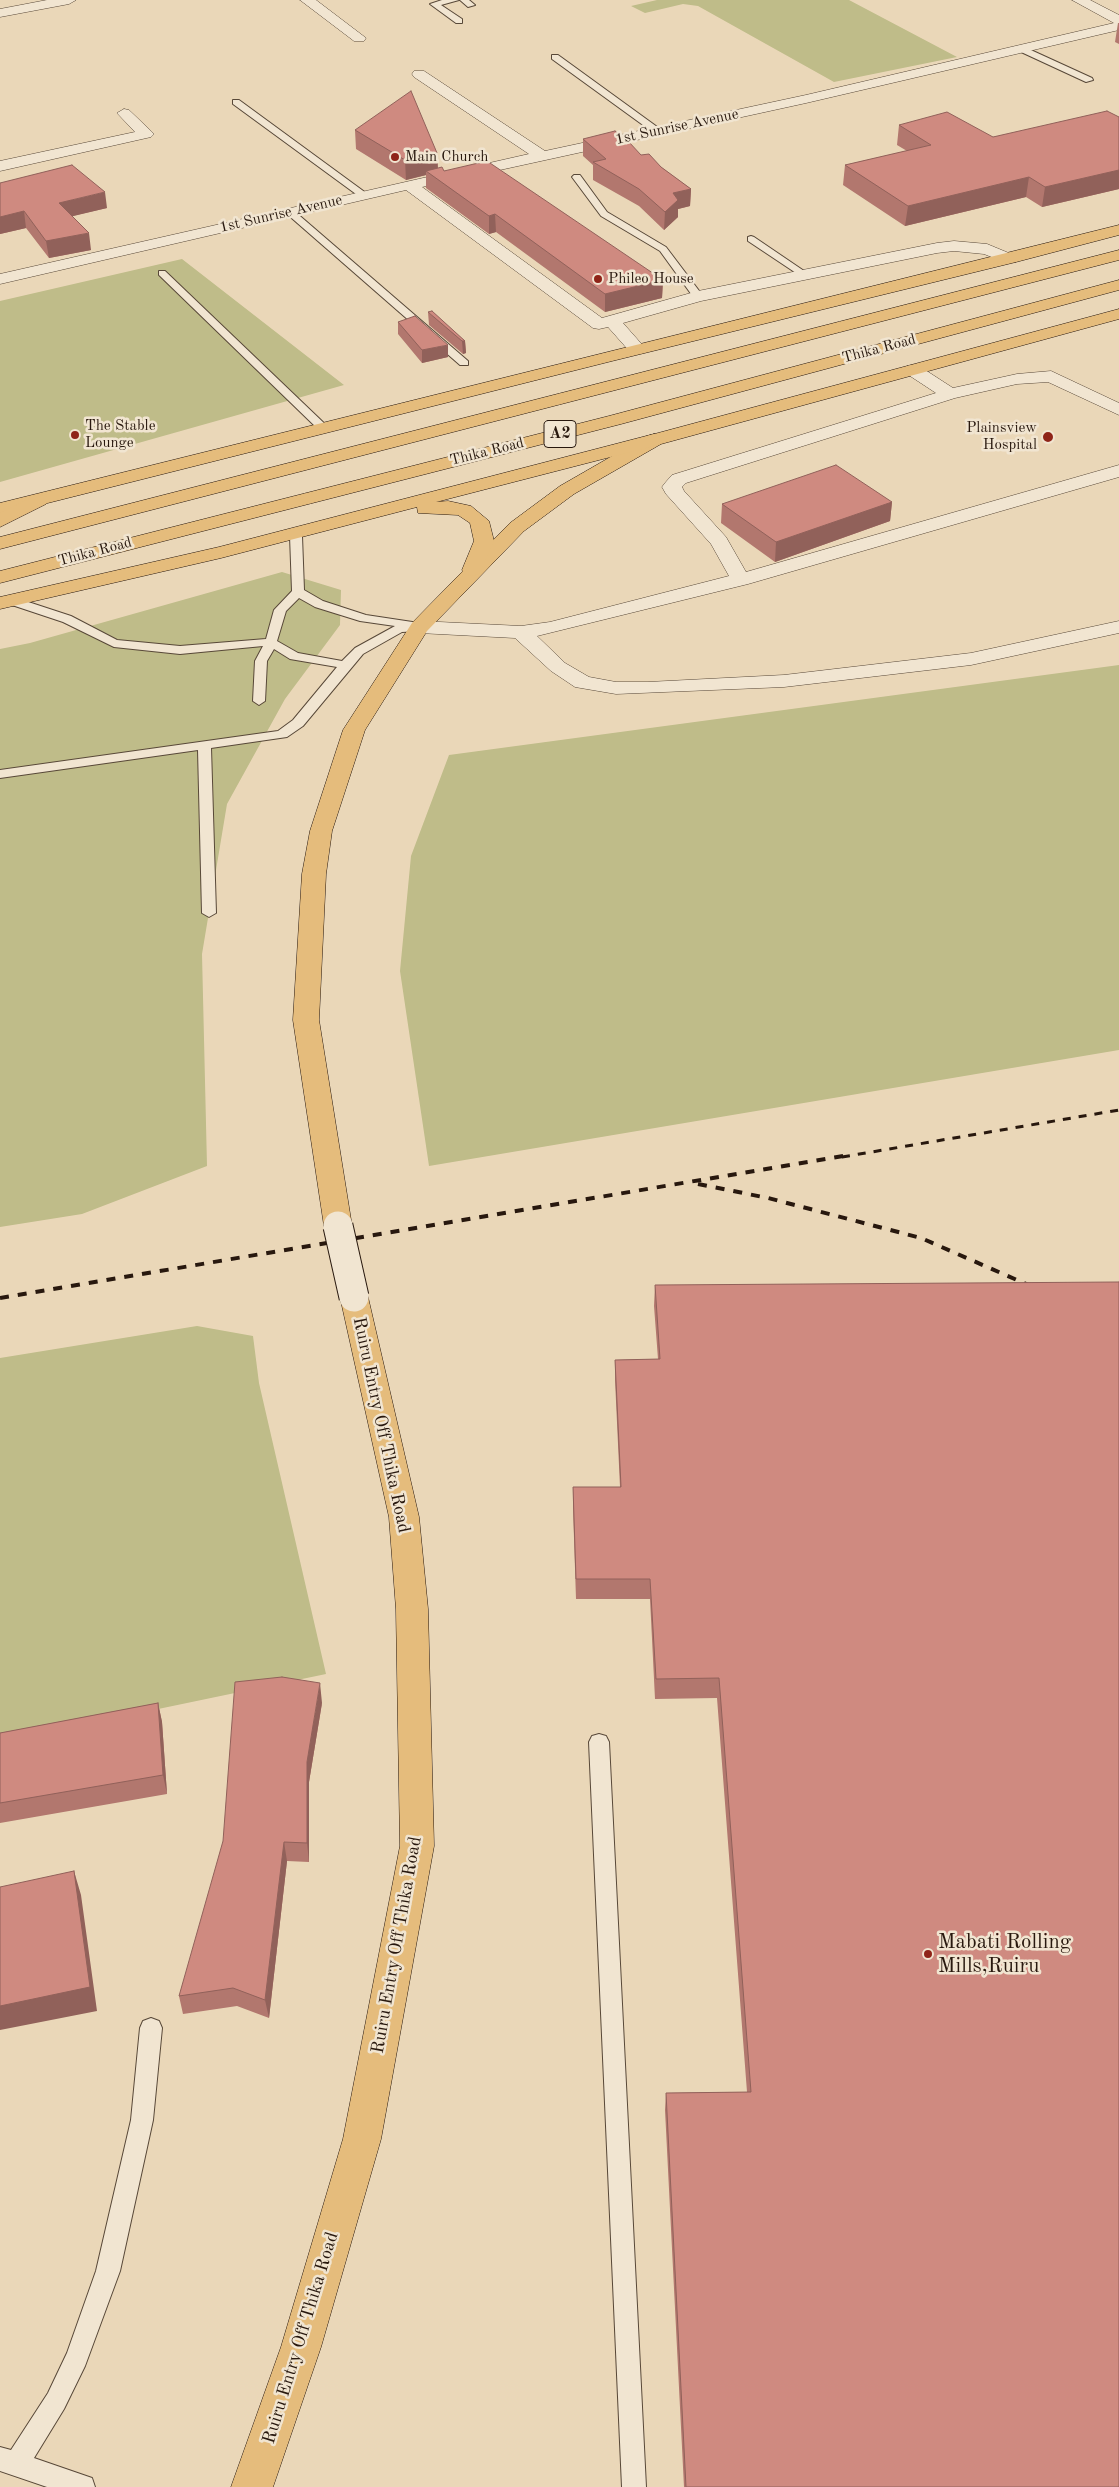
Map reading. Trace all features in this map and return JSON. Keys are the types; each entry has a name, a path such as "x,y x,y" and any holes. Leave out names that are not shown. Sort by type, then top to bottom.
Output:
{"main road":[{"path":"0,509 637,349 1010,259 1119,230"},
{"name":"Thika Road","path":"0,543 1119,255"},
{"name":"Thika Road","path":"0,577 625,417 1119,284"},
{"name":"Thika Road","path":"654,440 1119,314"},
{"path":"221,552 654,440"},
{"name":"Ruiru Entry Off Thika Road","path":"338,1226 306,1020 314,874 321,831 354,730 419,626 472,570 517,527 567,490 654,440"},
{"path":"0,521 39,500"},
{"path":"5,602 221,552 430,508 464,510 479,521 484,541 472,570"},
{"name":"Ruiru Entry Off Thika Road","path":"252,2487 301,2347 362,2139 417,1846 412,1609 404,1517 354,1298"}],"street":[{"path":"0,13 69,0"},
{"path":"307,0 359,38"},
{"path":"1079,0 1119,20"},
{"name":"1st Sunrise Avenue","path":"0,279 1119,26"},
{"path":"419,74 542,156"},
{"path":"0,166 146,134 124,113"},
{"path":"409,185 599,324 698,296 954,246 987,249 1010,259"},
{"path":"611,320 637,349"},
{"path":"913,370 950,394"},
{"path":"741,580 719,541 676,494 672,487 679,480 950,394 1017,379 1051,376 1119,410"},
{"path":"419,626 521,632 550,628 741,580 1119,471"},
{"path":"521,632 558,667 583,682 616,688 648,688 776,682 971,660 1119,627"},
{"name":"Ruiru Entry Off Thika Road","path":"338,1226 354,1298"}],"lane":[{"path":"431,2 455,0"},
{"path":"431,2 459,21"},
{"path":"1022,49 1089,80"},
{"path":"555,57 657,131"},
{"path":"236,102 363,196"},
{"path":"577,177 604,214 663,249 698,296"},
{"path":"290,212 464,363"},
{"path":"751,239 805,275"},
{"path":"162,273 323,428"},
{"path":"259,701 261,661 271,642 280,610 298,592 296,536"},
{"path":"298,592 319,604 364,618 419,626"},
{"path":"5,602 67,619 114,643 180,650 271,642 294,656 345,665"},
{"path":"0,774 282,734 298,723 345,665 359,651 399,629 419,626"},
{"path":"204,746 209,913"},
{"path":"600,1742 634,2487"},
{"path":"83,2487 8,2462 56,2401 77,2358 108,2271 142,2120 151,2028"}],"shaded area":[{"path":"657,0 849,0 957,57 834,82 698,6 683,4 645,13 631,6"},
{"path":"182,259 344,385 0,482 0,301"},
{"path":"282,572 341,590 340,625 285,699 227,804 202,954 207,1166 82,1214 0,1227 0,649 30,643"},
{"path":"1119,665 1119,1050 429,1166 400,971 411,856 449,755"},
{"path":"197,1326 253,1336 259,1383 326,1674 0,1742 0,1358"}],"building":[{"path":"411,91 437,153 405,160 355,130"},
{"path":"1107,111 1119,117 1119,170 1045,187 1029,177 908,206 845,165 931,145 899,125 947,112 993,137"},
{"path":"615,131 641,155 649,154 661,167 691,189 673,193 678,200 665,212 639,189 593,162 606,159 583,139"},
{"path":"487,161 663,280 605,294 495,214 489,216 426,171 442,167 444,171"},
{"path":"72,165 105,192 59,203 89,233 46,241 24,211 0,217 0,183"},
{"path":"432,311 465,341 462,341 428,312"},
{"path":"415,316 448,345 422,350 398,322"},
{"path":"836,465 892,502 776,542 722,504"},
{"name":"Mabati Rolling Mills,Ruiru","path":"1119,1282 1119,2487 686,2487 666,2093 751,2092 719,1678 656,1679 650,1579 576,1579 573,1487 621,1487 615,1360 660,1359 655,1285"},
{"path":"282,1677 320,1683 307,1762 307,1843 284,1842 265,2000 233,1988 179,1996 223,1841 235,1682"},
{"path":"158,1703 163,1775 0,1803 0,1733"},
{"path":"74,1871 90,1987 0,2006 0,1887"}],"railway":[{"path":"842,1157 1119,1110"},
{"path":"0,1298 849,1155"},
{"path":"698,1184 768,1198 921,1238 1033,1287"}],"place":[{"name":"Main Church","path":"395,157"},
{"name":"Phileo House","path":"598,279"},
{"name":"The Stable Lounge","path":"75,435"},
{"name":"Plainsview Hospital","path":"1048,437"},
{"name":"Mabati Rolling Mills,Ruiru","path":"928,1954"}]}
